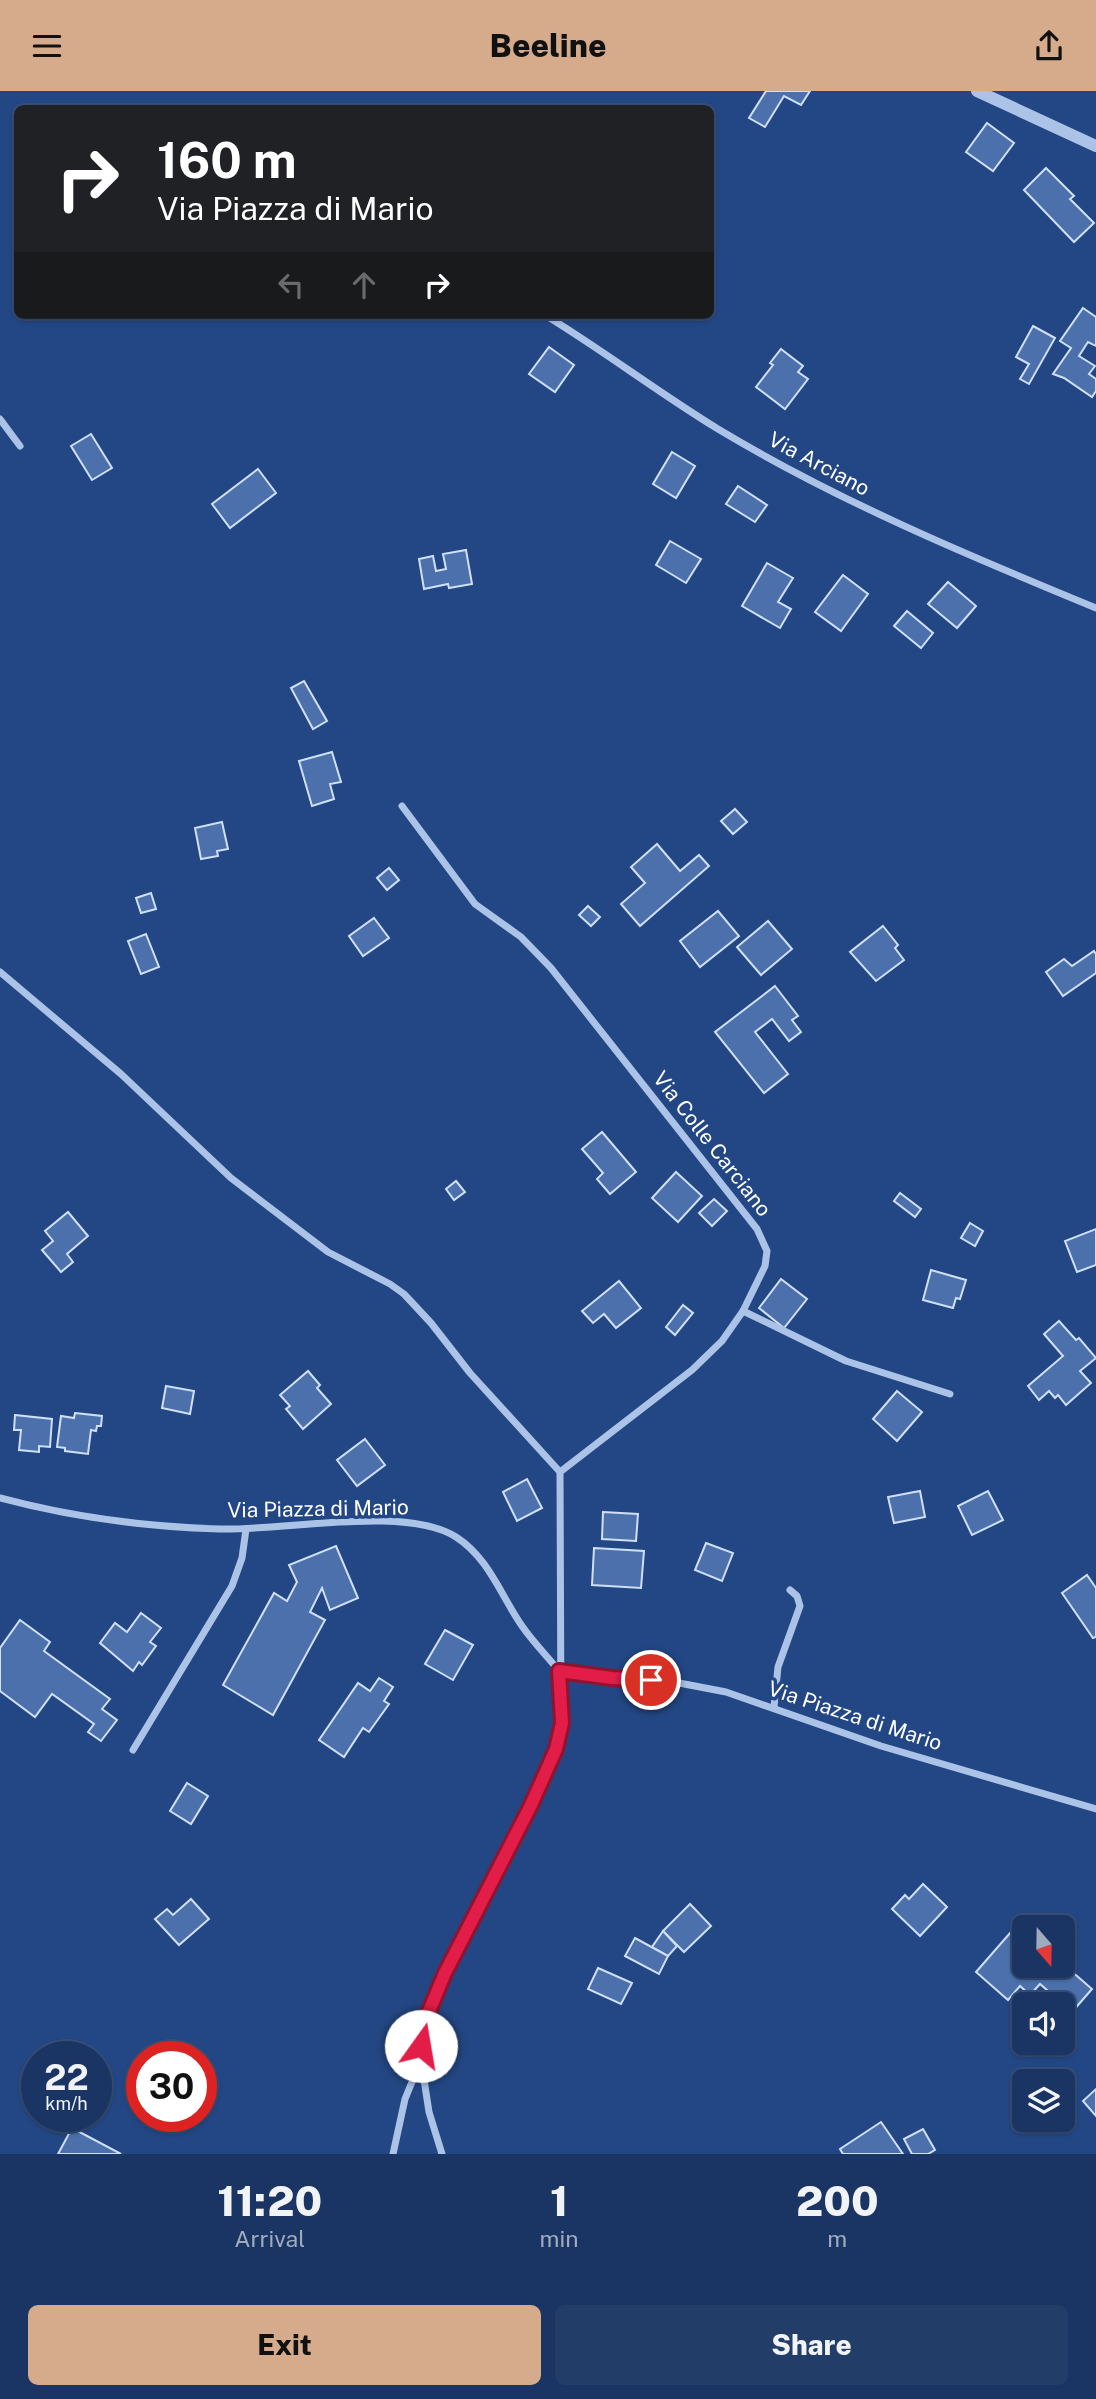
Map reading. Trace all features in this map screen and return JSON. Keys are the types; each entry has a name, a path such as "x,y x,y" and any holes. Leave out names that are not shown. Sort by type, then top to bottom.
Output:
{"street":[{"path":"976,91 1096,146"},
{"name":"Via Arciano","path":"551,319 717,428 812,480 914,532 1096,608"},
{"path":"0,419 20,446"},
{"name":"Via Colle Carciano","path":"402,806 475,904 529,944 551,968 761,1236 767,1251 766,1262 743,1311 722,1341 698,1365 560,1472"},
{"path":"0,972 121,1074 231,1178 328,1252 404,1294 422,1312 470,1373 560,1472 559,1671 562,1723 556,1749 536,1796 436,1994 423,2030 421,2060 429,2112 442,2154"},
{"path":"743,1311 846,1361 950,1394"},
{"name":"Via Piazza di Mario","path":"0,1498 94,1516 185,1527 246,1529 390,1522 425,1525 449,1534 475,1553 497,1583 522,1627 559,1671 699,1685 774,1707 869,1742 1096,1809"},
{"path":"134,1750 232,1586 242,1558 246,1529"},
{"path":"774,1707 778,1667 799,1612 799,1601 790,1590"},
{"path":"393,2154 405,2099 421,2060"}],"building":[{"path":"766,91 810,91 801,105 784,96 765,127 749,118"},
{"path":"987,123 1014,143 993,171 966,152"},
{"path":"1046,168 1074,196 1070,199 1094,223 1074,242 1024,190"},
{"path":"1083,308 1096,317 1096,346 1088,342 1079,356 1095,366 1089,374 1096,379 1096,391 1092,397 1064,378 1053,374 1071,348 1060,341"},
{"path":"1033,326 1055,338 1029,384 1020,379 1029,364 1016,357"},
{"path":"549,347 574,365 555,392 529,374"},
{"path":"781,349 803,366 798,372 808,379 785,409 756,387 773,365 770,363"},
{"path":"91,434 112,468 92,480 71,446"},
{"path":"672,452 695,466 676,498 653,484"},
{"path":"258,469 276,493 230,528 212,504"},
{"path":"738,486 767,505 755,522 726,504"},
{"path":"670,541 701,559 686,583 656,565"},
{"path":"466,550 472,584 449,588 448,584 424,589 419,559 433,556 436,571 446,569 443,554"},
{"path":"767,563 793,578 778,602 791,609 780,628 742,606"},
{"path":"843,575 868,594 841,631 815,612"},
{"path":"948,582 976,606 957,628 928,604"},
{"path":"907,611 933,633 921,648 894,626"},
{"path":"304,681 327,721 313,729 291,688"},
{"path":"332,752 341,782 330,784 334,799 312,806 299,761"},
{"path":"735,809 747,822 733,834 721,821"},
{"path":"222,822 228,849 217,851 218,856 201,859 195,828"},
{"path":"657,844 680,871 699,855 709,866 640,926 621,904 645,883 631,867"},
{"path":"389,868 399,880 387,890 377,878"},
{"path":"151,893 156,909 141,913 136,898"},
{"path":"588,906 600,917 591,926 579,915"},
{"path":"718,911 739,936 700,967 680,941"},
{"path":"374,918 389,938 363,956 349,936"},
{"path":"768,921 792,949 761,975 737,947"},
{"path":"883,926 898,945 895,948 904,960 876,981 850,952"},
{"path":"146,934 159,967 141,974 128,941"},
{"path":"1094,951 1096,973 1063,996 1046,972 1064,959 1072,966"},
{"path":"775,986 798,1016 792,1020 801,1032 789,1041 772,1019 755,1032 788,1074 764,1093 715,1032"},
{"path":"602,1132 636,1172 610,1194 597,1179 603,1173 582,1149"},
{"path":"676,1172 702,1196 678,1222 652,1198"},
{"path":"456,1181 465,1192 454,1200 446,1189"},
{"path":"900,1193 921,1209 915,1217 894,1201"},
{"path":"714,1199 727,1211 712,1226 699,1213"},
{"path":"68,1212 88,1236 67,1254 73,1262 61,1272 42,1250 53,1241 45,1231"},
{"path":"970,1223 983,1231 975,1246 961,1238"},
{"path":"1096,1229 1096,1265 1077,1272 1065,1241"},
{"path":"931,1270 966,1280 960,1299 956,1298 953,1308 923,1300"},
{"path":"781,1279 807,1299 784,1328 759,1308"},
{"path":"619,1281 641,1308 616,1328 604,1314 593,1323 582,1311"},
{"path":"683,1305 693,1313 675,1335 666,1327"},
{"path":"1059,1321 1076,1340 1079,1338 1096,1358 1080,1371 1091,1383 1066,1405 1058,1395 1055,1398 1049,1391 1039,1400 1028,1386 1063,1356 1044,1334"},
{"path":"308,1371 320,1385 317,1388 331,1404 303,1429 286,1409 290,1406 280,1395"},
{"path":"166,1386 194,1391 190,1414 162,1408"},
{"path":"897,1391 922,1412 897,1441 873,1419"},
{"path":"75,1413 102,1416 101,1426 97,1426 96,1431 91,1430 88,1454 65,1451 65,1448 57,1447 61,1416 74,1418"},
{"path":"15,1415 52,1419 50,1447 39,1446 39,1452 19,1450 21,1430 14,1430"},
{"path":"365,1439 385,1465 357,1486 337,1460"},
{"path":"527,1479 542,1508 517,1521 503,1492"},
{"path":"920,1491 925,1517 894,1523 888,1497"},
{"path":"988,1491 1003,1520 972,1535 958,1506"},
{"path":"603,1512 638,1514 636,1541 602,1539"},
{"path":"706,1543 733,1553 722,1581 695,1570"},
{"path":"336,1546 358,1598 330,1610 322,1588 310,1612 325,1620 273,1715 223,1685 274,1593 287,1601 297,1582 289,1565"},
{"path":"594,1548 644,1551 641,1588 592,1585"},
{"path":"1087,1575 1096,1588 1096,1637 1093,1638 1062,1593"},
{"path":"141,1613 161,1628 150,1642 156,1646 142,1665 139,1662 133,1671 100,1643 115,1623 127,1632"},
{"path":"20,1620 50,1642 44,1651 110,1699 102,1709 117,1720 101,1741 88,1732 94,1724 52,1694 35,1717 0,1691 0,1648"},
{"path":"445,1630 473,1645 453,1680 425,1664"},
{"path":"379,1678 393,1687 384,1701 389,1704 369,1732 363,1728 344,1757 319,1740 358,1683 370,1691"},
{"path":"187,1783 208,1796 191,1824 170,1811"},
{"path":"923,1884 947,1907 920,1936 892,1909 905,1895 909,1899"},
{"path":"191,1899 209,1919 179,1945 155,1919 167,1909 173,1915"},
{"path":"690,1904 711,1926 684,1952 663,1931"},
{"path":"663,1931 677,1946 668,1956 652,1947"},
{"path":"1012,1931 1012,1978 1075,1978 1075,1974 1092,1989 1075,2009 1075,1992 1049,1992 1040,1984 1033,1992 1027,1992 1020,1986 1012,1992 1008,2000 976,1972"},
{"path":"635,1938 668,1956 659,1974 625,1956"},
{"path":"598,1968 632,1983 621,2004 588,1989"},
{"path":"1096,2089 1096,2116 1083,2101"},
{"path":"881,2122 903,2154 843,2154 840,2149"},
{"path":"923,2129 935,2150 928,2154 912,2154 904,2139"},
{"path":"70,2132 80,2132 121,2154 58,2154"}],"route":[{"path":"421,2046 427,2016 445,1973 531,1805 556,1749 562,1723 559,1671 651,1680"}]}
